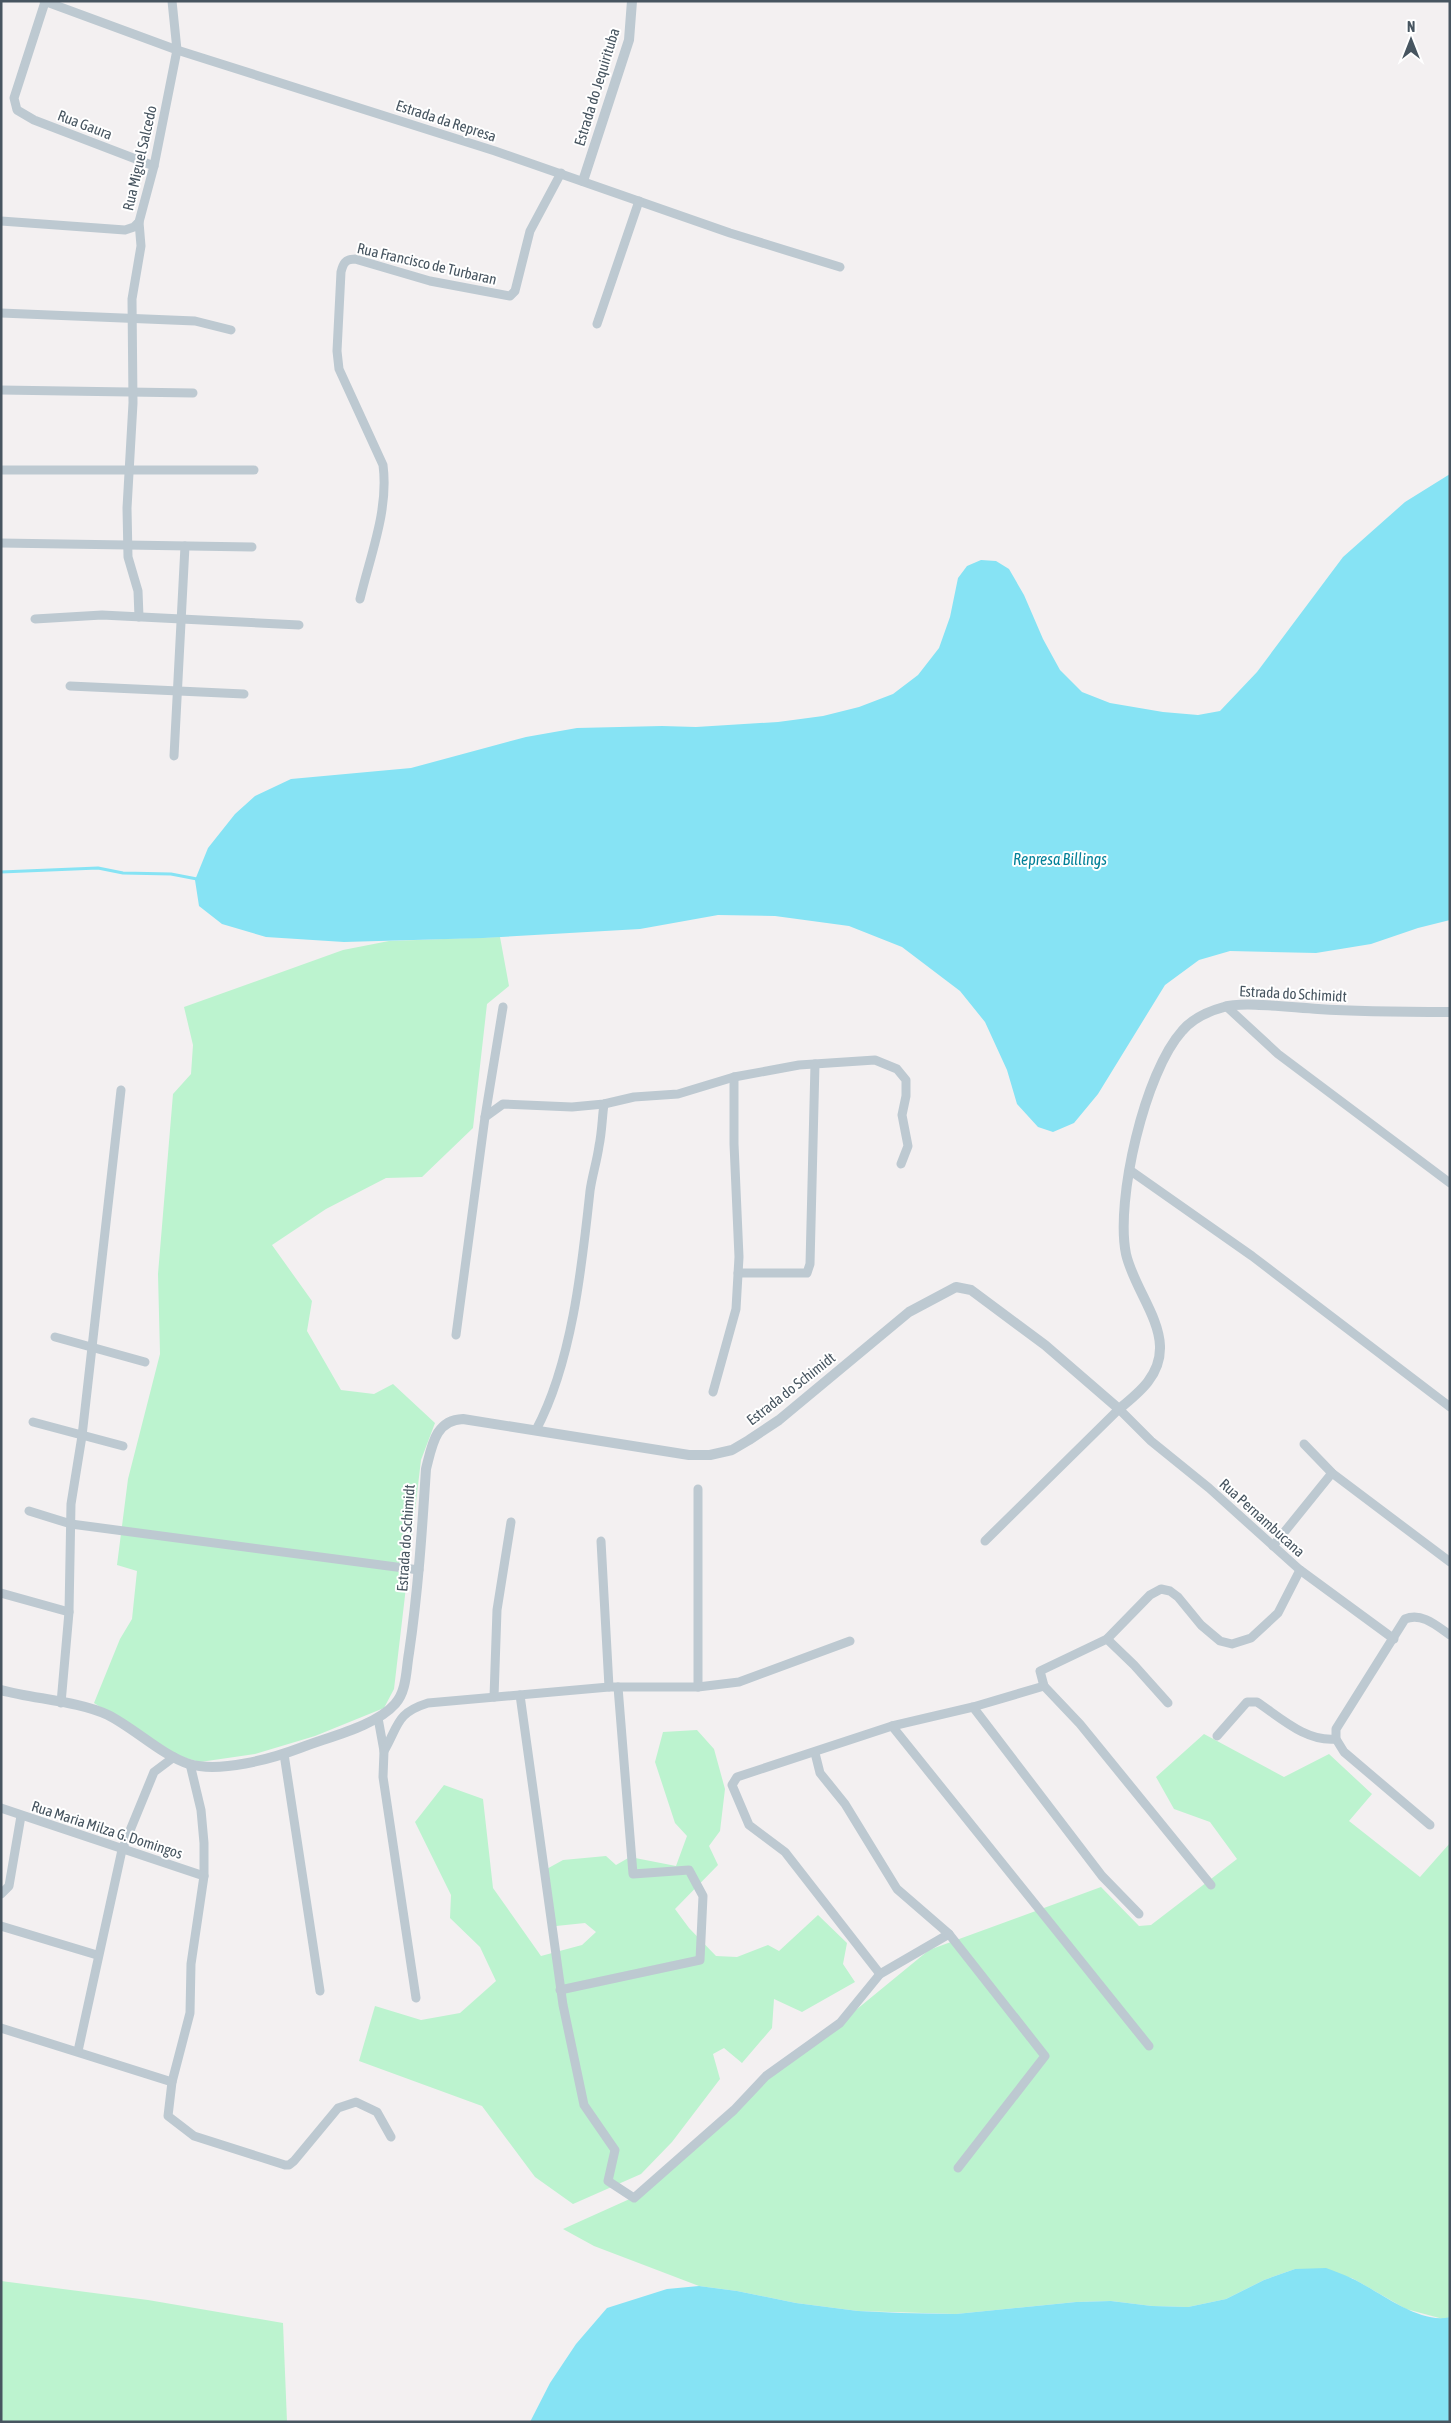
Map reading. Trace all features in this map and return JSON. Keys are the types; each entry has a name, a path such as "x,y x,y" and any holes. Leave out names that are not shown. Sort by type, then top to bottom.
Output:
{"street":[{"name":"Estrada da Represa","path":"44,1 177,50 561,172 785,252 840,267"},
{"name":"Rua Gaura","path":"44,1 14,98 18,110 34,120 154,166"},
{"path":"172,1 177,50"},
{"name":"Estrada do Jequirituba","path":"583,181 629,40 632,1"},
{"name":"Rua Miguel Salcedo","path":"1,221 125,230 134,228 139,222 154,166 177,50"},
{"name":"Rua Francisco de Turbaran","path":"360,599 384,504 384,478 382,465 339,369 337,351 341,272 344,263 349,259 355,259 430,281 510,296 515,291 530,231 561,172"},
{"path":"597,324 639,200"},
{"path":"139,222 141,246 132,298 133,392 127,545 128,557 138,591 139,617"},
{"path":"1,313 194,320 231,330"},
{"path":"1,390 193,393"},
{"path":"1,470 254,470"},
{"path":"1,543 252,548"},
{"path":"174,756 185,546"},
{"path":"35,619 102,615 299,625"},
{"path":"70,686 244,694"},
{"path":"1226,1006 1278,1054 1450,1183"},
{"name":"Estrada do Schimidt","path":"1,1690 106,1714 134,1729 174,1757 190,1764 231,1766 284,1754 378,1718 395,1704 402,1693 414,1625 426,1469 437,1434 442,1426 454,1420 463,1420 689,1454 710,1454 732,1450 779,1420 909,1312 956,1287 971,1290 1045,1345 1119,1409 1150,1381 1158,1365 1160,1346 1157,1330 1132,1276 1126,1253 1124,1216 1140,1117 1169,1049 1182,1030 1206,1013 1226,1006 1270,1006 1376,1013 1450,1012"},
{"path":"456,1335 485,1117 503,1007"},
{"path":"485,1117 503,1104 572,1107 604,1104 634,1097 678,1094 734,1077 816,1064 874,1060 897,1069 906,1080 906,1096 902,1115 908,1146 901,1164"},
{"path":"738,1273 808,1273 810,1264 816,1064"},
{"path":"713,1392 736,1309 738,1273 734,1077"},
{"path":"61,1703 70,1612 71,1504 82,1436 121,1090"},
{"path":"536,1430 545,1414 569,1337 587,1234 590,1188 600,1143 604,1104"},
{"path":"1131,1171 1252,1256 1450,1407"},
{"path":"55,1337 145,1362"},
{"path":"985,1541 1119,1409"},
{"name":"Rua Pernambucana","path":"1119,1409 1151,1441 1209,1488 1300,1570 1394,1639"},
{"path":"33,1422 124,1446"},
{"path":"1304,1444 1332,1473 1450,1562"},
{"path":"1273,1546 1332,1473"},
{"path":"698,1490 698,1687"},
{"path":"29,1511 71,1524 419,1570"},
{"path":"494,1698 497,1610 511,1522"},
{"path":"560,1990 700,1960 703,1896 689,1870 632,1874 613,1687 601,1541"},
{"path":"1211,1885 1080,1724 1044,1686 1040,1670 1107,1639 1150,1595 1161,1589 1170,1591 1178,1597 1202,1625 1220,1641 1232,1644 1251,1638 1278,1613 1300,1570"},
{"path":"1,1593 70,1612"},
{"path":"1430,1825 1344,1752 1336,1739 1336,1729 1353,1699 1394,1639 1402,1622 1411,1617 1426,1620 1450,1635"},
{"path":"1107,1639 1134,1664 1168,1703"},
{"path":"384,1751 400,1718 410,1708 428,1703 613,1687 698,1687 739,1682 850,1641"},
{"path":"880,1974 785,1852 749,1825 732,1785 737,1777 815,1753 828,1746 892,1726 974,1707 1044,1686"},
{"path":"520,1695 560,1990 584,2105 615,2150 608,2181 634,2198 734,2110 766,2076 840,2023 880,1974 949,1934"},
{"path":"1217,1736 1248,1702 1257,1702 1309,1736 1322,1740 1336,1739"},
{"path":"974,1707 1102,1876 1139,1914"},
{"path":"378,1718 384,1751 383,1777 416,1998"},
{"path":"892,1726 1149,2046"},
{"path":"815,1753 820,1773 844,1804 897,1889 949,1934 1045,2056 958,2168"},
{"path":"284,1754 320,1991"},
{"path":"78,2051 97,1955 122,1850 154,1772 174,1757"},
{"path":"190,1764 201,1810 204,1876 191,1964 190,2013 172,2082 168,2116 194,2136 290,2165 338,2108 356,2102 376,2112 391,2137"},
{"name":"Rua Maria Milza G. Domingos","path":"1,1808 204,1876"},
{"path":"1,1894 9,1886 21,1816"},
{"path":"2,1927 97,1955"},
{"path":"1,2028 172,2082"}],"green space":[{"path":"500,937 509,986 487,1004 473,1128 422,1177 386,1178 326,1209 272,1245 312,1301 307,1331 341,1390 374,1394 393,1384 435,1423 421,1460 394,1689 384,1708 315,1736 255,1754 200,1762 175,1755 94,1703 120,1639 132,1619 137,1571 117,1565 128,1479 160,1354 158,1274 173,1094 191,1074 193,1045 184,1007 343,950 389,941"},
{"path":"697,1730 714,1749 725,1789 720,1831 709,1846 718,1865 675,1909 689,1928 716,1956 737,1957 768,1945 779,1951 818,1915 847,1943 843,1964 855,1982 802,2012 774,1999 772,2028 742,2063 724,2048 713,2054 720,2079 672,2142 641,2174 573,2204 535,2177 482,2106 359,2061 375,2006 421,2020 460,2013 496,1981 480,1947 450,1918 451,1895 415,1822 444,1785 483,1799 493,1888 541,1956 582,1945 596,1932 585,1923 556,1926 543,1871 563,1860 606,1856 616,1865 630,1857 676,1866 687,1836 675,1823 655,1762 663,1732"},
{"path":"1204,1734 1284,1777 1329,1754 1372,1794 1349,1821 1420,1877 1450,1843 1450,2317 1443,2319 1406,2309 1352,2278 1295,2269 1264,2280 1226,2299 1188,2307 1152,2306 1111,2301 1076,2302 956,2314 858,2311 796,2303 737,2291 699,2286 594,2246 563,2229 643,2193 766,2076 840,2023 929,1950 1101,1887 1139,1926 1151,1925 1237,1859 1210,1822 1174,1809 1156,1777"},
{"path":"1,2281 148,2300 283,2323 287,2422 1,2422"}],"water":[{"name":"Represa Billings","path":"1450,474 1450,920 1418,928 1371,944 1316,953 1230,951 1199,960 1165,985 1098,1094 1074,1123 1053,1132 1038,1127 1017,1104 1007,1070 985,1022 960,991 902,947 849,926 775,916 718,915 640,929 483,938 344,942 266,937 222,924 199,906 195,880 208,848 235,814 255,796 291,779 411,768 526,737 577,728 696,727 778,722 823,716 859,707 893,694 918,675 939,648 950,617 958,578 967,566 981,560 996,561 1009,569 1024,595 1043,639 1060,670 1082,692 1110,703 1163,712 1198,715 1220,711 1257,672 1343,557 1405,502"},
{"path":"1326,2268 1362,2283 1412,2311 1425,2316 1450,2317 1450,2422 530,2422 550,2383 576,2344 607,2308 667,2289 699,2286 737,2291 796,2303 858,2311 901,2313 956,2314 1076,2302 1111,2301 1152,2306 1188,2307 1226,2299 1264,2280 1295,2269"}],"waterway":[{"path":"1,872 98,868 123,873 171,874 197,879"}]}
